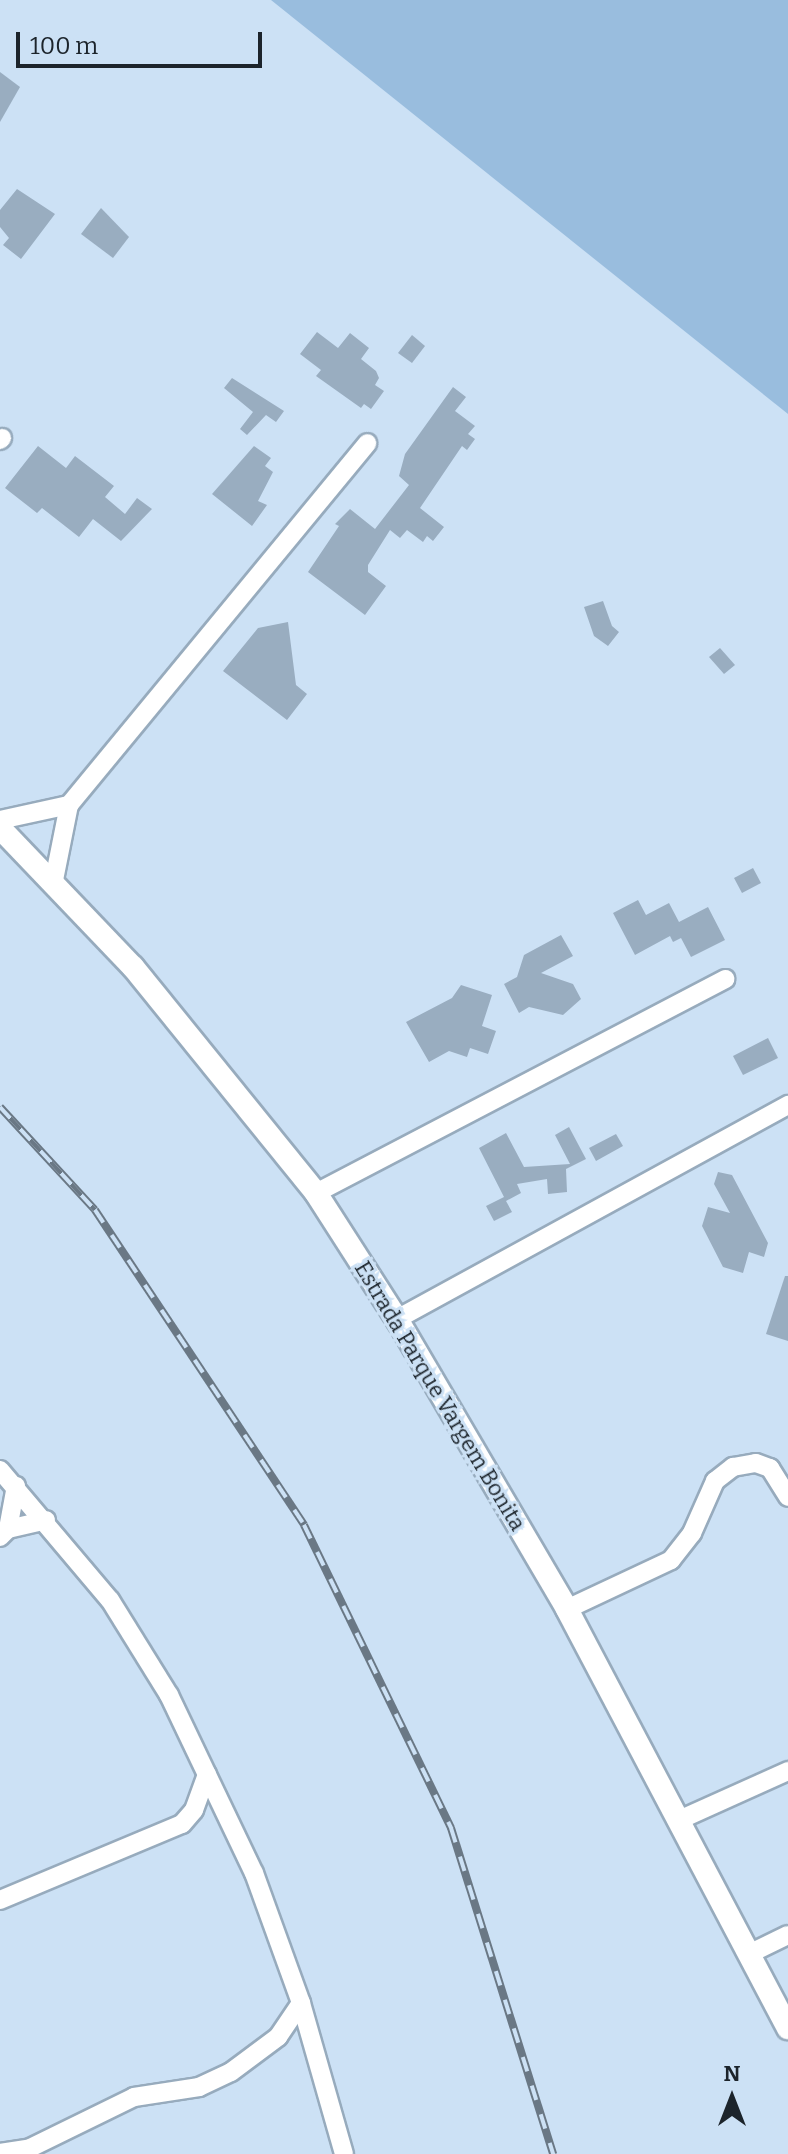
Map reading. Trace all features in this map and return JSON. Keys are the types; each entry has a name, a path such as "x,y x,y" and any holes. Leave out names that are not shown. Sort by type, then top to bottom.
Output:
{"main road":[{"name":"Estrada Parque Vargem Bonita","path":"0,828 54,880 209,1055 316,1193 397,1319 567,1609 788,2028"}],"street":[{"path":"54,880 69,805 367,443"},
{"path":"0,820 69,805"},
{"path":"316,1193 726,979"},
{"path":"397,1319 788,1105"},
{"path":"567,1609 671,1560 692,1533 715,1481 733,1467 756,1463 770,1468 788,1497"},
{"path":"0,1470 46,1520 134,1635 207,1774 254,1873 301,2003 344,2154"},
{"path":"4,1533 16,1486"},
{"path":"4,1533 46,1520"},
{"path":"679,1820 788,1771"},
{"path":"0,1900 182,1824 194,1810 207,1774"},
{"path":"749,1954 788,1935"},
{"path":"0,2153 30,2148 68,2133 96,2112 134,2097 199,2087 231,2072 278,2037 301,2003"}],"shaded area":[{"path":"271,0 788,0 788,414"}],"building":[{"path":"0,72 20,87 0,122"},
{"path":"17,189 55,214 21,259 3,245 9,238 0,227 0,210"},
{"path":"101,208 129,237 113,258 81,234"},
{"path":"317,332 338,348 350,333 369,348 361,359 376,371 379,378 375,385 384,391 371,409 364,404 361,408 316,376 321,370 300,354"},
{"path":"412,335 425,346 412,363 398,353"},
{"path":"232,378 284,411 276,422 266,415 247,435 240,429 253,412 224,388"},
{"path":"453,387 466,397 455,411 475,426 468,434 475,439 467,450 462,446 420,508 444,527 433,541 427,536 423,542 407,530 400,538 390,530 368,565 368,572 386,586 365,615 308,572 339,526 335,524 350,509 375,529 409,485 399,476 405,454"},
{"path":"38,446 66,468 75,456 114,486 105,497 125,514 137,498 152,509 121,541 93,519 79,537 42,508 37,513 5,488"},
{"path":"254,446 271,458 265,466 273,472 258,501 267,505 252,526 212,494"},
{"path":"603,601 612,626 619,632 608,646 594,636 584,607"},
{"path":"288,622 296,685 307,694 287,720 223,671 258,628"},
{"path":"720,648 735,665 724,674 709,657"},
{"path":"753,868 761,883 742,893 734,878"},
{"path":"638,900 646,915 669,903 679,922 708,907 725,940 691,957 681,938 673,942 670,936 635,955 613,913"},
{"path":"561,935 573,956 541,973 573,984 581,999 563,1015 529,1007 519,1013 504,984 517,977 524,955"},
{"path":"461,985 492,995 482,1026 496,1031 488,1054 470,1048 467,1057 449,1051 429,1062 406,1022 452,998"},
{"path":"768,1038 778,1058 743,1075 733,1056"},
{"path":"569,1127 586,1159 566,1169 567,1192 548,1194 547,1179 517,1184 521,1193 506,1201 512,1212 494,1221 486,1206 504,1197 479,1148 506,1133 524,1167 570,1164 555,1135"},
{"path":"616,1134 623,1146 596,1161 589,1148"},
{"path":"718,1172 732,1175 768,1243 764,1257 749,1252 743,1273 723,1267 702,1226 708,1207 730,1213 714,1184"},
{"path":"785,1276 788,1276 788,1341 766,1334"}],"railway":[{"path":"0,1107 95,1210 304,1525 451,1828 553,2154"}]}
